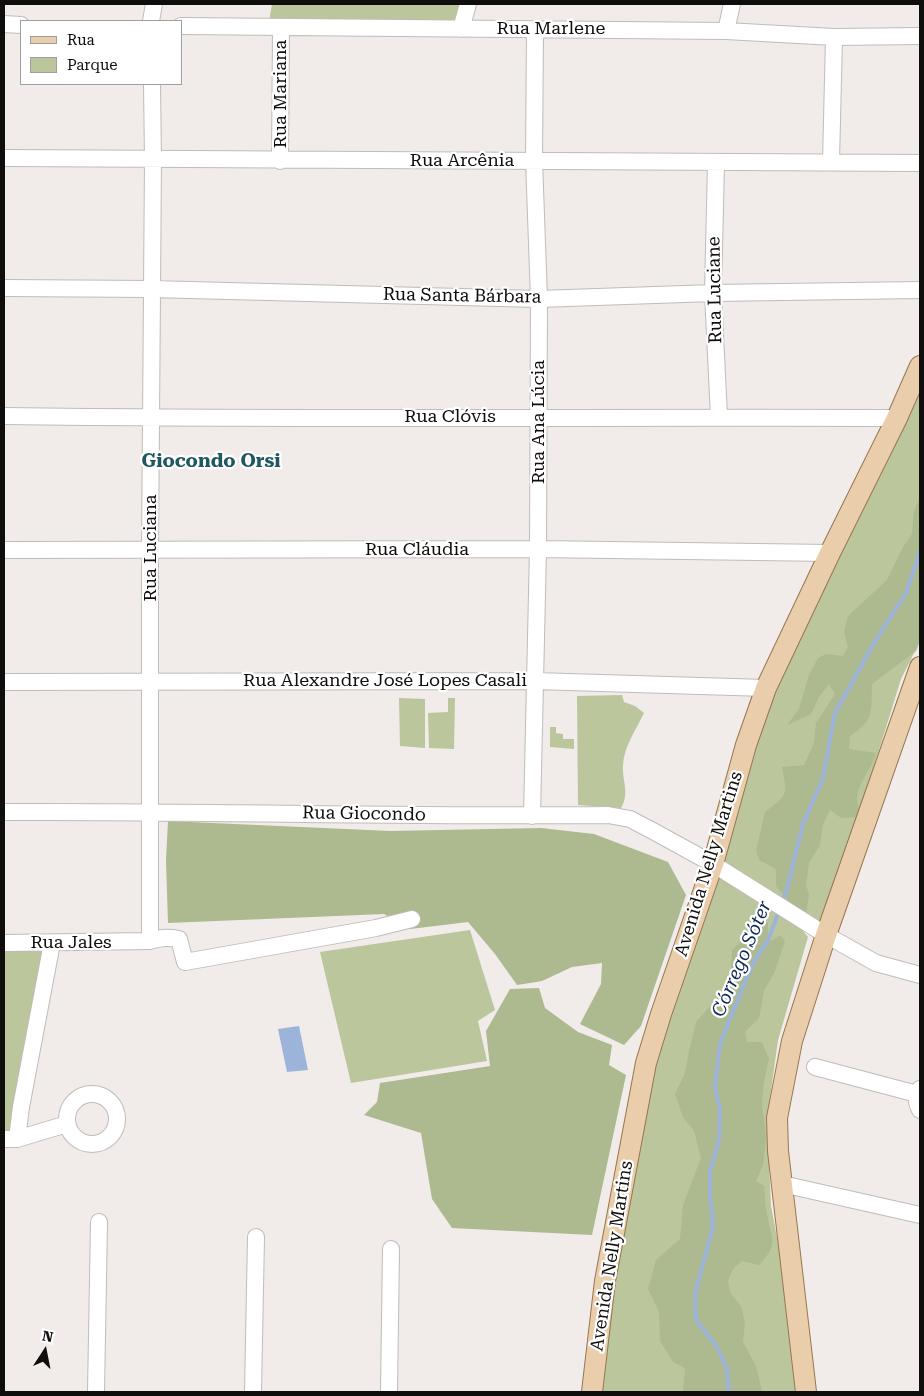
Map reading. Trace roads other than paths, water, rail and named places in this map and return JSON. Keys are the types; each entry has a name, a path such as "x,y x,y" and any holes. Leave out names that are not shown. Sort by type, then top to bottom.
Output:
{"main road":[{"name":"Avenida Nelly Martins","path":"592,1392 604,1281 646,1063 712,864 746,745 766,688 897,418 920,366"},
{"path":"806,1392 778,1151 777,1118 792,1041 826,935 920,670"}],"street":[{"path":"152,20 154,4"},
{"path":"461,28 468,4"},
{"path":"726,31 732,4"},
{"path":"4,24 20,24"},
{"name":"Rua Marlene","path":"182,26 726,31 834,37 920,36"},
{"name":"Rua Mariana","path":"280,161 281,27"},
{"name":"Rua Ana Lúcia","path":"532,816 539,417 539,298 534,160 534,29"},
{"path":"832,162 834,37"},
{"name":"Rua Luciana","path":"144,942 150,811 152,85"},
{"name":"Rua Arcênia","path":"4,158 920,163"},
{"name":"Rua Luciane","path":"716,163 713,293 720,417"},
{"name":"Rua Santa Bárbara","path":"4,288 151,289 539,298 920,290"},
{"name":"Rua Clóvis","path":"4,416 152,418 897,418"},
{"name":"Rua Cláudia","path":"4,550 538,550 830,553"},
{"name":"Rua Alexandre José Lopes Casali","path":"4,682 535,681 766,688"},
{"name":"Rua Giocondo","path":"4,812 150,811 532,816 608,815 630,819 712,864 826,935 876,963 919,971"},
{"name":"Rua Jales","path":"4,943 144,942 168,937 179,940 185,962 376,928 412,919"},
{"path":"10,1139 21,1107 52,943"},
{"path":"815,1067 919,1098"},
{"path":"10,1139 67,1124"},
{"path":"782,1184 920,1215"},
{"path":"96,1392 99,1222"},
{"path":"253,1392 256,1237"},
{"path":"389,1392 391,1249"}],"water":[{"path":"299,1026 308,1070 287,1072 278,1029"}],"waterway":[{"name":"Córrego Sóter","path":"782,902 803,824 823,778 835,713 871,648 906,593 920,552"},
{"name":"Córrego Sóter","path":"729,1392 727,1369 717,1347 696,1320 695,1294 713,1227 710,1171 719,1141 720,1109 715,1087 720,1044 752,965 768,940 779,911"}],"district":[{"name":"Giocondo Orsi","path":"211,461"}]}
